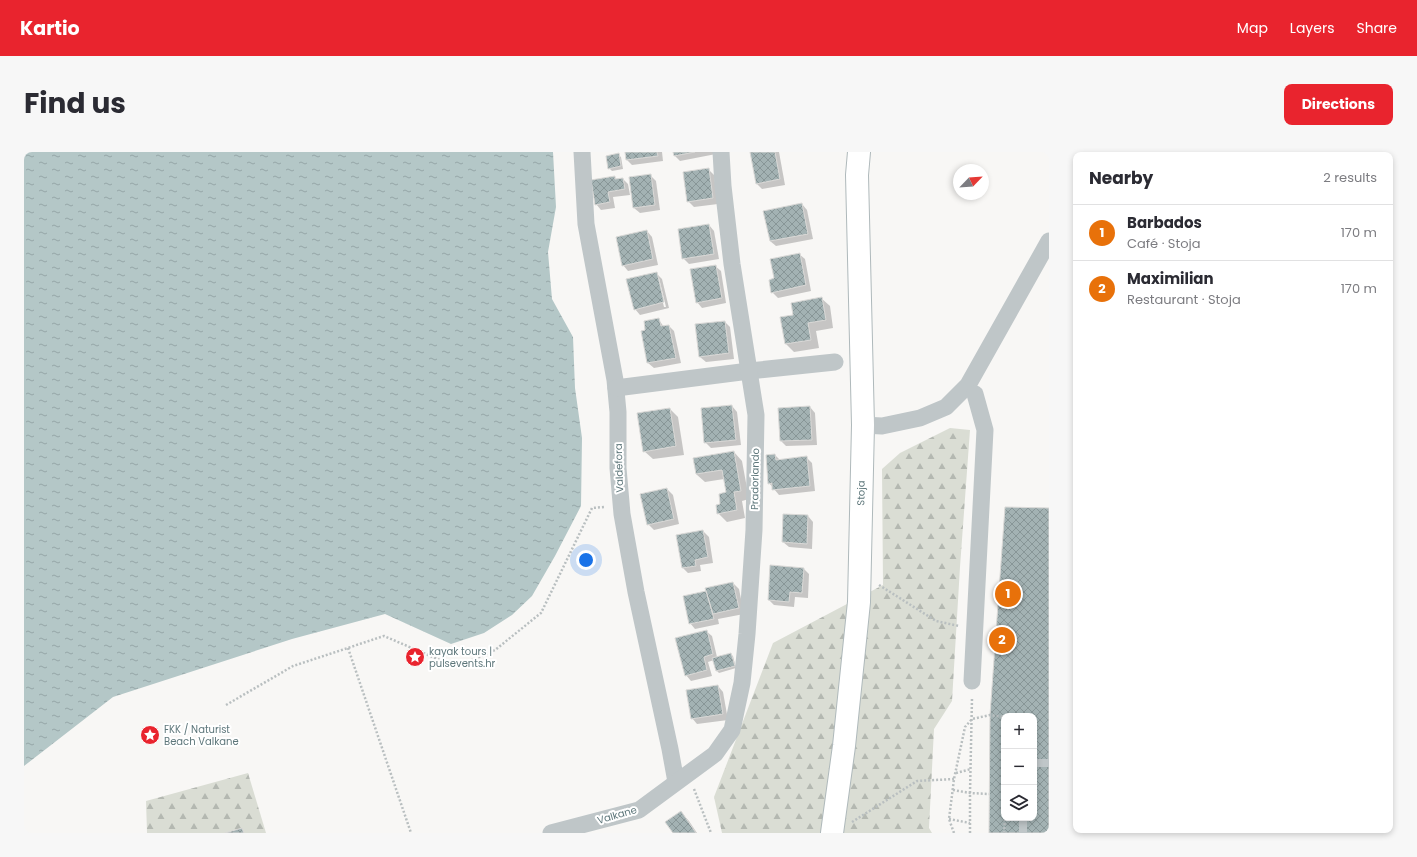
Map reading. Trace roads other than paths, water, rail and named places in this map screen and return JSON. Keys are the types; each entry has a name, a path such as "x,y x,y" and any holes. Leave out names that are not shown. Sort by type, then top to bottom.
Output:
{"main road":[{"name":"Stoja","path":"841,828 844,746 859,602 863,425 857,175 858,152"}],"street":[{"name":"Valdefora","path":"582,152 586,224 616,388 618,412 618,468 621,505 636,592 670,749 682,777"},
{"name":"Pradorlando","path":"682,777 715,754 732,730 742,682 747,634 754,530 756,415 732,264 723,186 721,152"},
{"path":"863,425 882,426 920,418 946,407 968,385 1049,241"},
{"path":"616,388 834,362"},
{"path":"972,681 986,430 975,394"},
{"name":"Valkane","path":"551,833 639,810 682,777"}],"lane":[{"path":"1037,763 1049,763"},
{"path":"1023,821 1023,833"}],"water":[{"path":"24,152 553,152 556,207 548,252 552,299 573,337 575,388 582,438 581,506 532,596 512,615 484,633 451,644 385,614 292,639 113,697 24,766"}],"place":[{"name":"Barbados","path":"1008,594"},
{"name":"Maximilian","path":"1002,640"},
{"name":"kayak tours | pulsevents.hr","path":"415,657"},
{"name":"FKK / Naturist Beach Valkane","path":"150,735"}]}
